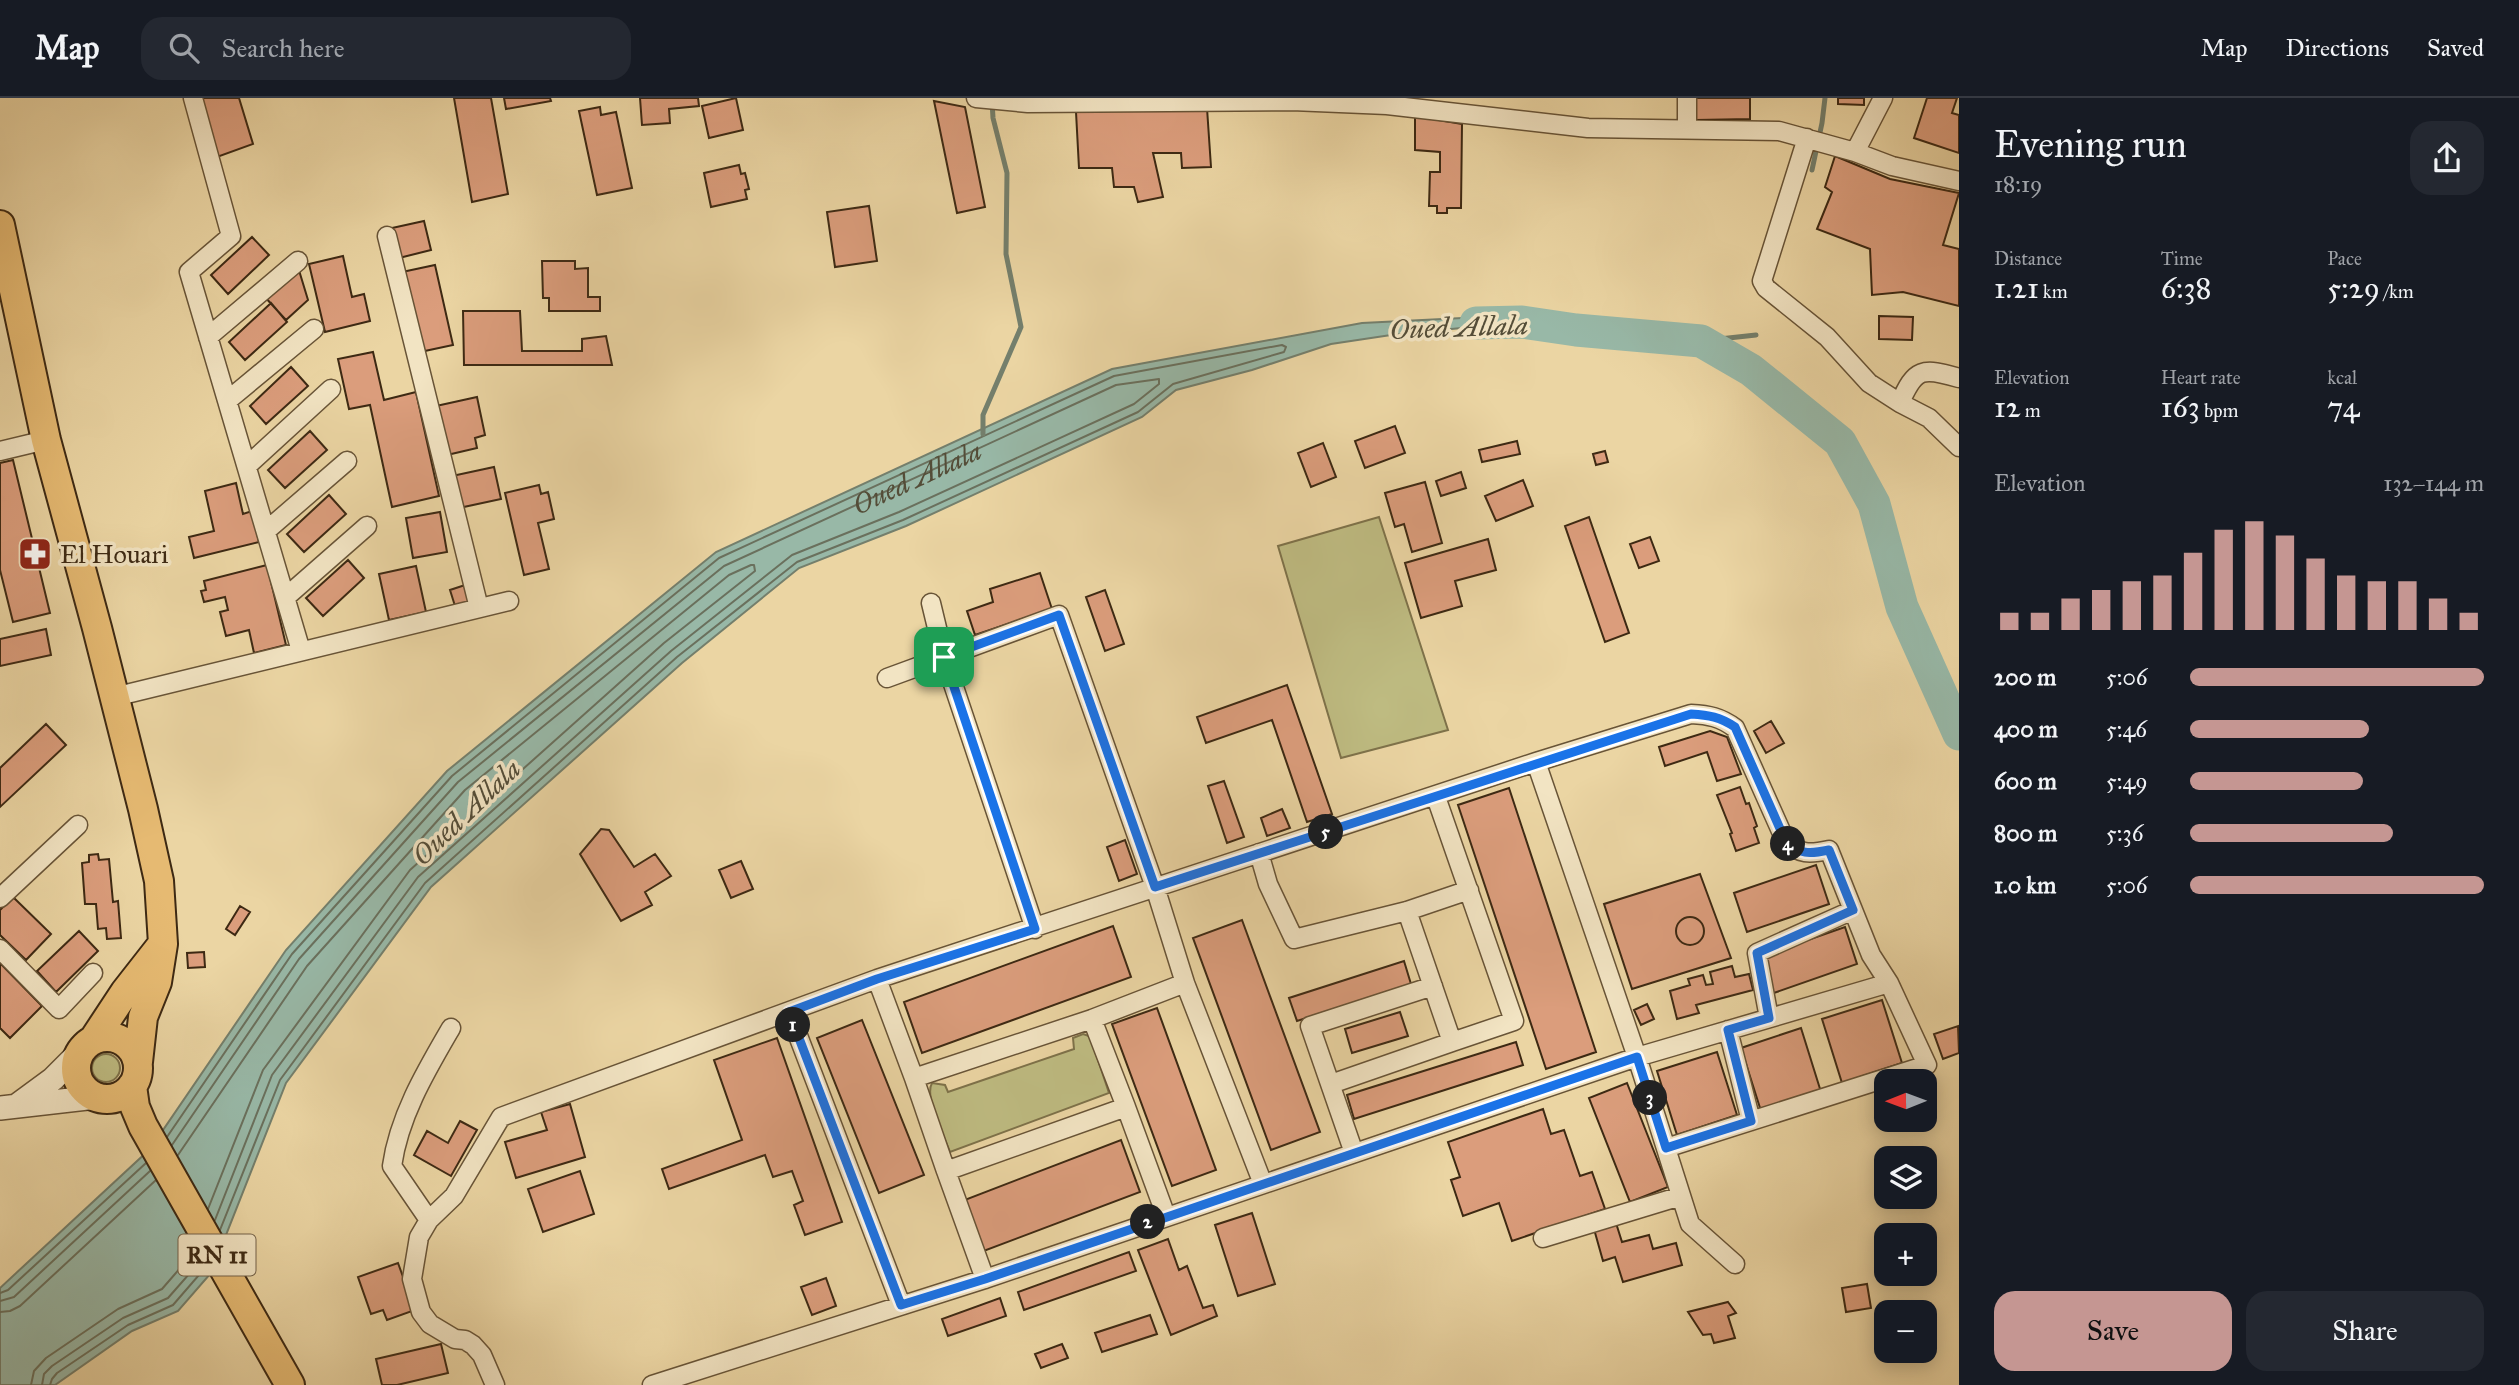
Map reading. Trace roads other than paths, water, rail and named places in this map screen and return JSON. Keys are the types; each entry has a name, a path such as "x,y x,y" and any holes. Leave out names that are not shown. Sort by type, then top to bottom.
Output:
{"main road":[{"name":"RN 11","path":"0,225 46,440 114,697 154,859 163,912 163,944 157,982 143,1017 135,1074 135,1107 143,1126 290,1385"},
{"path":"143,1126 128,1110 88,1093 76,1073 85,1047 163,944"},
{"path":"85,1047 110,1036 125,1042 136,1054 135,1074 120,1096 100,1098"}],"street":[{"path":"193,98 231,236 189,272 301,651"},
{"path":"978,98 1441,105 1588,128 1779,131 1856,152 1892,166 1959,181"},
{"path":"1687,98 1688,128"},
{"path":"1856,152 1883,98"},
{"path":"1809,139 1762,281 1766,288 1827,337 1868,383 1929,418 1959,446"},
{"path":"387,236 479,608"},
{"path":"208,337 298,261"},
{"path":"227,401 314,329"},
{"path":"1900,403 1910,379 1922,372 1937,371 1959,377"},
{"path":"247,466 331,389"},
{"path":"0,452 46,440"},
{"path":"266,531 348,461"},
{"path":"286,597 367,526"},
{"path":"114,697 509,601"},
{"path":"931,603 944,657 1035,929"},
{"path":"887,678 1059,615 1155,887 1185,983 1263,1184"},
{"path":"495,1385 482,1355 473,1345 465,1340 455,1339 430,1324 421,1312 412,1279 419,1237 429,1220 454,1196 501,1117 877,979 1536,762 1691,714 1709,715 1724,719 1735,727 1785,840 1798,852 1829,850 1871,955 1889,983 1927,1065 1666,1148"},
{"path":"1536,762 1637,1057 1690,1224 1735,1264"},
{"path":"1331,1084 1514,1021 1436,797"},
{"path":"0,898 78,825"},
{"path":"1259,853 1269,884 1294,939 1407,911 1469,890"},
{"path":"1769,1018 1757,953 1853,910"},
{"path":"1407,911 1452,1042"},
{"path":"0,949 59,1009 93,973"},
{"path":"877,979 985,1279"},
{"path":"914,1078 1092,1019 1185,983"},
{"path":"652,1385 985,1279 1637,1057 1889,983"},
{"path":"1354,1153 1310,1026 1433,986"},
{"path":"789,1012 901,1305"},
{"path":"1092,1019 1166,1216"},
{"path":"429,1220 392,1166 395,1147 420,1080 452,1028"},
{"path":"1728,1030 1751,1121"},
{"path":"4,1104 53,1079 85,1047"},
{"path":"4,1104 100,1098"},
{"path":"946,1171 1126,1107"},
{"path":"1543,1238 1681,1196"}],"water":[{"path":"1503,316 1522,322 1331,344 1252,370 1176,390 1142,417 906,526 799,568 682,663 431,887 286,1083 211,1273 178,1311 132,1331 55,1385 0,1385 0,1288 150,1149 286,950 447,771 716,552 1112,369 1362,323"}],"waterway":[{"path":"1812,170 1825,98"},
{"path":"983,434 983,415 1021,327 1006,254 1007,173 993,118 992,101"},
{"name":"Oued Allala","path":"1476,323 1522,322 1576,330 1701,341 1751,370 1840,442 1874,504 1902,607 1959,734"},
{"path":"1701,341 1756,335"}],"place":[{"name":"El Houari","path":"35,554"}]}
